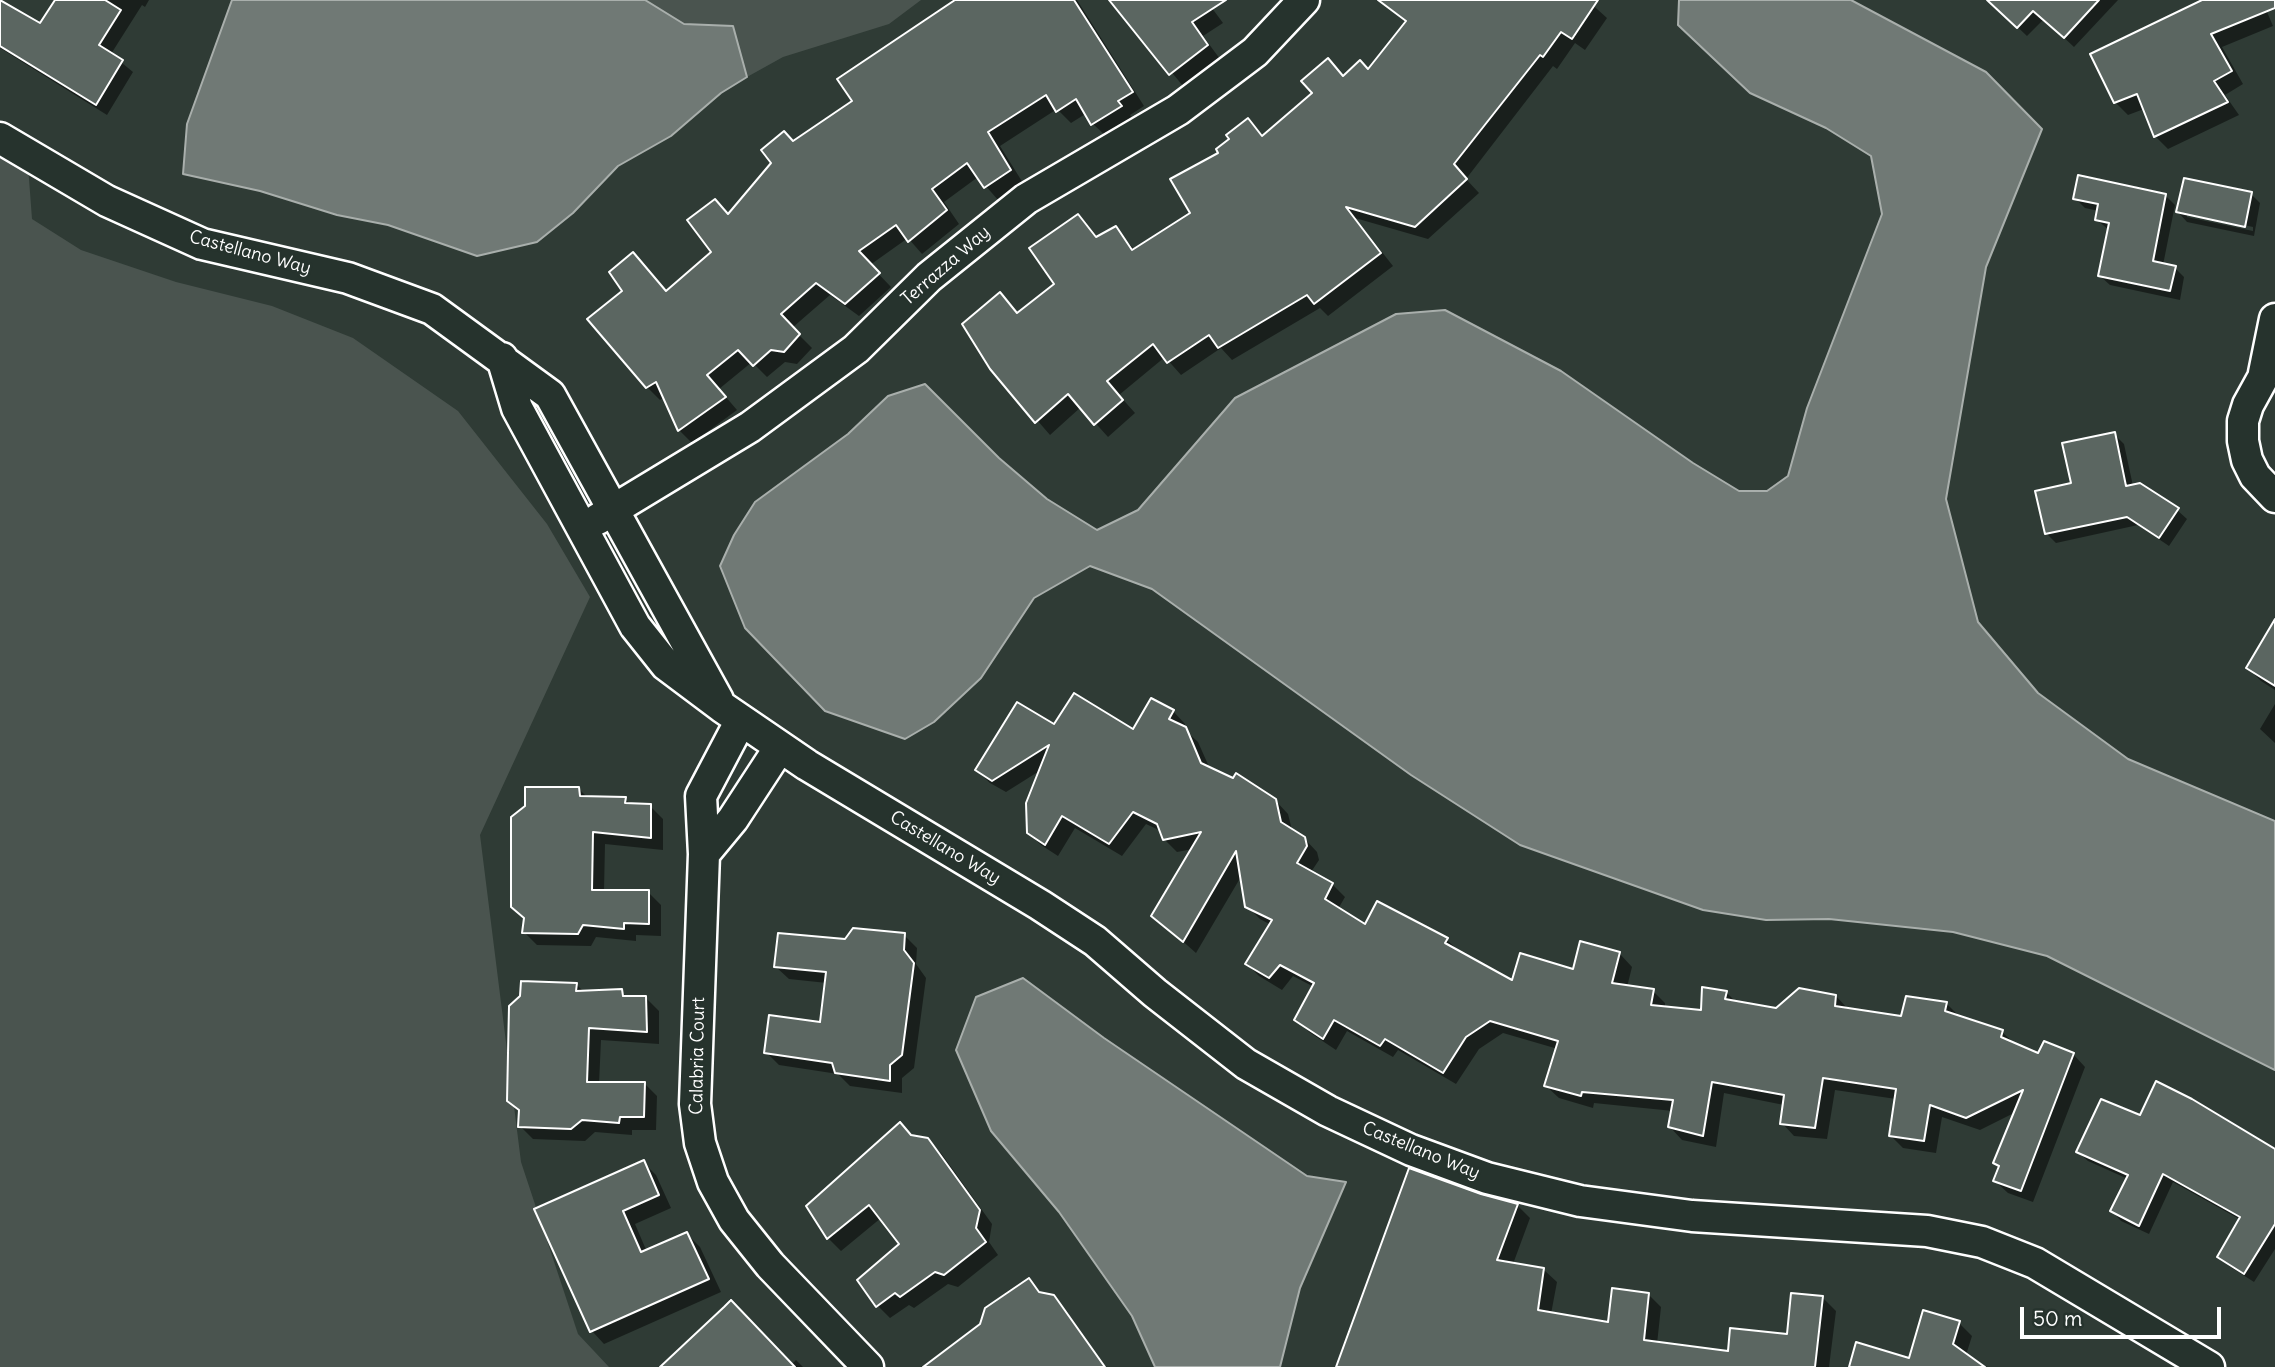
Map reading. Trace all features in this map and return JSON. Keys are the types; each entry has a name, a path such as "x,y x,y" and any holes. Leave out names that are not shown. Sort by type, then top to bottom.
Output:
{"street":[{"name":"Terrazza Way","path":"582,527 615,510 750,427 856,349 929,277 1026,199 1178,110 1255,52 1304,0"},
{"name":"Castellano Way","path":"0,138 107,201 202,244 348,278 432,309 550,395 732,714"},
{"path":"2275,319 2270,365 2242,421 2247,460 2255,476 2275,497"},
{"name":"Castellano Way","path":"502,358 517,408 635,626 666,665 780,747 1095,941 1155,993 1246,1064 1328,1111 1411,1150 1486,1178 1580,1201 1692,1216 1927,1231 1982,1242 2035,1263 2209,1367"},
{"name":"Calabria Court","path":"732,714 701,796 704,854 695,1104 700,1143 713,1182 734,1220 770,1265 868,1367"},
{"path":"704,854 733,819 780,747"}],"shaded area":[{"path":"232,0 645,0 684,24 733,26 747,77 721,93 671,136 618,166 573,213 537,242 477,256 388,225 337,215 260,191 183,174 187,124"},
{"path":"645,0 921,0 889,24 783,57 747,77 733,26 684,24"},
{"path":"1679,0 1851,0 1986,72 2042,129 1986,267 1946,499 1978,622 2038,693 2128,759 2275,821 2275,1070 2047,956 1953,932 1829,919 1766,920 1703,910 1520,845 1411,775 1152,589 1090,566 1034,598 981,678 934,722 905,739 825,711 745,628 720,566 734,535 755,502 848,434 888,396 925,384 999,458 1047,499 1097,530 1138,510 1235,398 1396,314 1445,310 1561,371 1693,463 1739,491 1767,491 1788,476 1807,408 1882,214 1871,156 1826,128 1750,93 1678,25"},
{"path":"0,140 27,152 32,219 81,250 176,282 272,306 353,338 458,411 547,524 590,597 480,835 521,1162 578,1334 609,1367 0,1367"},
{"path":"1023,978 1104,1038 1307,1176 1346,1182 1300,1288 1280,1367 1155,1367 1132,1316 1059,1212 991,1131 956,1050 976,997"}],"building":[{"path":"0,0 40,23 55,0 105,0 121,10 99,45 123,60 96,105 0,46"},
{"path":"955,0 1074,0 1133,92 1118,101 1122,106 1091,125 1076,99 1056,112 1046,95 988,132 1011,170 984,188 967,163 932,189 947,210 908,242 896,225 859,251 880,273 845,304 816,283 781,314 800,334 784,352 771,350 753,366 738,350 707,375 726,397 678,431 656,382 646,388 587,319 622,291 609,272 633,252 666,291 711,252 687,220 715,199 728,214 771,163 761,150 784,131 793,141 852,101 837,79"},
{"path":"1109,0 1226,0 1192,22 1208,45 1169,75"},
{"path":"1378,0 1598,0 1572,39 1561,32 1543,57 1540,55 1454,164 1467,179 1415,227 1346,207 1381,253 1314,304 1307,295 1218,348 1209,335 1167,363 1153,344 1107,381 1123,400 1094,425 1068,394 1035,423 990,369 962,324 1000,292 1017,313 1054,284 1029,248 1078,214 1096,237 1116,226 1132,250 1190,213 1170,179 1218,153 1216,149 1229,139 1226,135 1248,118 1262,136 1312,93 1301,81 1328,58 1343,76 1360,60 1368,69 1406,21"},
{"path":"1987,0 2099,0 2064,38 2033,11 2017,28"},
{"path":"2202,0 2275,0 2275,8 2211,34 2232,71 2214,81 2228,102 2154,137 2137,94 2114,103 2090,54"},
{"path":"2078,175 2166,194 2153,261 2176,266 2170,291 2098,276 2109,223 2095,220 2098,204 2073,199"},
{"path":"2184,178 2252,192 2245,227 2176,212"},
{"path":"2115,432 2126,486 2140,483 2179,508 2159,538 2127,517 2045,534 2035,491 2071,483 2062,443"},
{"path":"2275,619 2275,686 2246,668"},
{"path":"1074,693 1133,729 1151,698 1174,710 1169,719 1186,727 1201,763 1233,778 1236,773 1276,799 1281,822 1305,837 1307,846 1297,863 1333,883 1325,899 1365,924 1377,901 1448,938 1445,943 1512,980 1520,953 1573,969 1580,941 1620,952 1612,983 1654,989 1651,1005 1701,1010 1702,987 1727,991 1725,999 1776,1008 1799,988 1836,995 1835,1006 1901,1016 1906,996 1947,1002 1945,1011 2003,1030 2001,1037 2038,1053 2044,1041 2074,1053 2021,1191 1993,1181 1999,1166 1993,1163 2023,1090 1966,1118 1930,1105 1924,1141 1889,1136 1896,1089 1823,1078 1815,1128 1780,1124 1784,1095 1712,1082 1703,1136 1668,1127 1673,1100 1582,1092 1581,1096 1544,1086 1558,1041 1490,1021 1466,1037 1443,1073 1385,1039 1380,1046 1334,1020 1323,1039 1294,1020 1314,983 1280,965 1269,978 1245,964 1272,920 1245,907 1236,851 1183,942 1151,916 1201,832 1163,840 1157,824 1133,812 1109,844 1062,816 1045,845 1027,833 1026,803 1049,745 992,781 975,770 1017,702 1054,724"},
{"path":"525,787 579,787 580,796 626,797 625,803 651,804 651,838 593,832 592,890 649,890 649,924 624,923 624,929 583,925 578,934 522,933 524,918 511,907 511,817 525,806"},
{"path":"853,928 905,933 904,950 914,963 902,1055 890,1065 890,1081 835,1073 832,1063 764,1053 769,1015 820,1022 826,972 774,967 778,933 845,939"},
{"path":"521,981 577,983 576,991 622,989 623,996 646,996 647,1032 589,1028 587,1082 645,1082 644,1117 620,1117 619,1123 582,1120 571,1129 518,1127 519,1110 507,1101 509,1006 520,996"},
{"path":"2156,1081 2192,1099 2275,1149 2275,1224 2244,1274 2217,1257 2240,1217 2163,1174 2139,1226 2110,1211 2128,1175 2076,1152 2101,1099 2140,1115"},
{"path":"900,1122 911,1135 928,1138 980,1210 976,1228 986,1242 944,1275 935,1272 900,1297 895,1293 876,1307 857,1280 899,1244 869,1205 827,1239 806,1206"},
{"path":"644,1160 659,1195 623,1211 641,1252 687,1232 709,1279 590,1332 534,1209"},
{"path":"1409,1168 1481,1194 1518,1204 1497,1260 1544,1268 1538,1310 1608,1322 1612,1288 1649,1293 1644,1340 1728,1351 1730,1328 1787,1334 1791,1293 1823,1296 1815,1367 1336,1367"},
{"path":"1029,1278 1039,1292 1054,1295 1105,1367 923,1367 980,1324 985,1308"},
{"path":"731,1300 795,1367 660,1367 724,1307"},
{"path":"1923,1310 1960,1321 1953,1344 1985,1367 1849,1367 1856,1342 1909,1358"}]}
